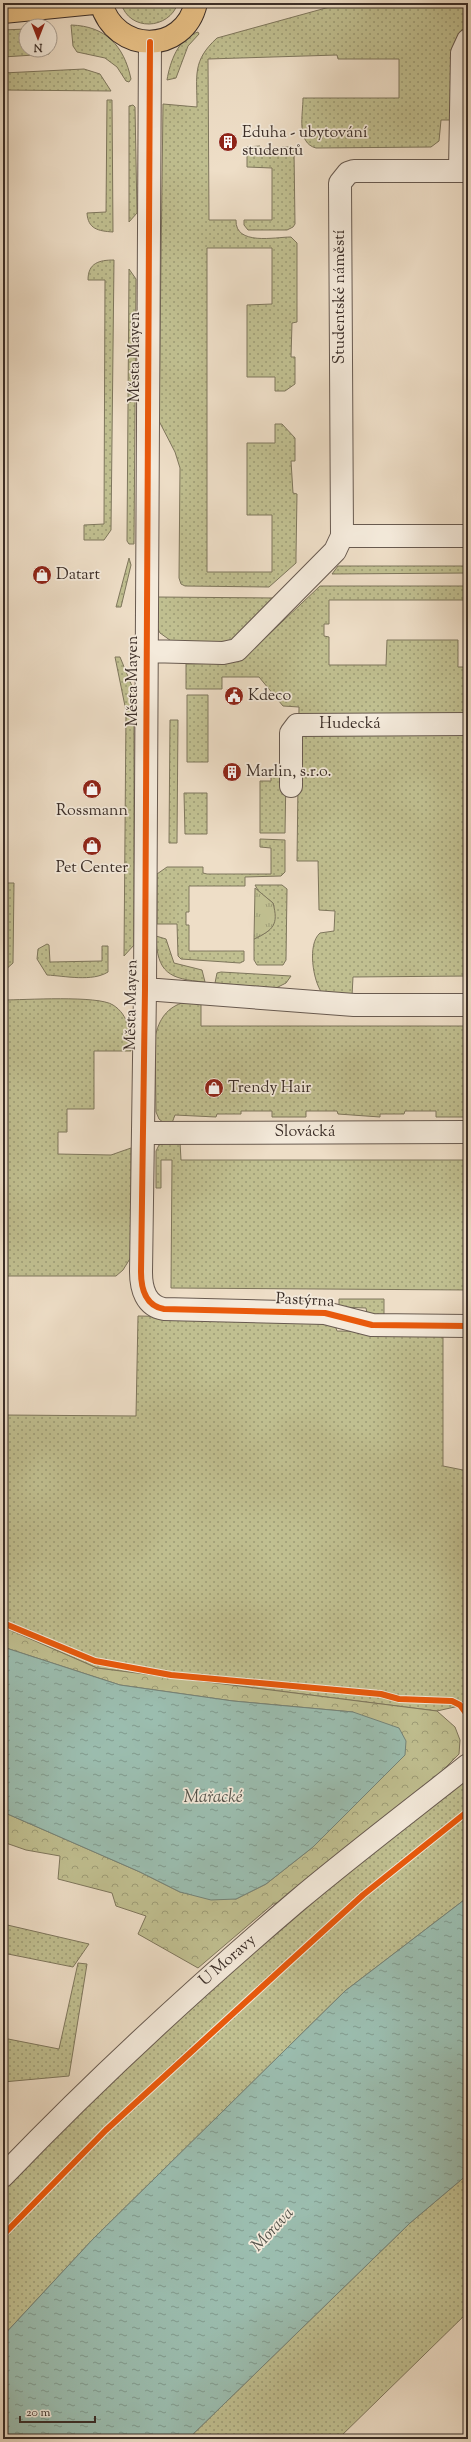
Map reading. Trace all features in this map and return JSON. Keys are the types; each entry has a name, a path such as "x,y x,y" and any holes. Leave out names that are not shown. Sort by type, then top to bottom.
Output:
{"main road":[{"path":"3,12 94,3"},
{"path":"101,3 105,15 117,30 134,40 150,42 165,39 176,33 190,19 196,3"}],"street":[{"name":"Studentské náměstí","path":"146,651 222,653 237,650 332,556 342,536 340,183 348,173 354,171 464,171 462,53 468,40"},
{"name":"Města Mayen","path":"150,42 146,651 146,989 140,1282 142,1290 151,1303 164,1309"},
{"path":"342,536 468,536"},
{"name":"Hudecká","path":"291,786 292,732 297,725 468,724"},
{"path":"146,989 354,1005 468,1005"},
{"name":"Slovácká","path":"143,1133 468,1132"},
{"name":"Pastýrna","path":"164,1309 325,1313 372,1325 468,1326"},
{"name":"U Moravy","path":"3,2176 96,2083 205,1980 299,1900 468,1765"}],"green space":[{"path":"121,3 178,3 173,12 166,18 158,23 149,24 140,23 132,19 125,12"},
{"path":"344,3 468,3 468,25 458,36 453,120 441,120 439,141 431,147 316,148 310,145 303,134 303,98 399,98 399,59 338,59 337,55 208,59 209,220 236,220 237,228 242,234 249,237 291,237 297,243 297,322 292,323 291,357 295,357 295,384 285,391 275,391 275,377 247,377 247,305 272,304 272,248 207,248 207,572 272,572 272,515 247,515 247,443 275,443 275,424 282,424 295,438 295,461 291,461 293,493 297,494 296,563 269,587 185,586 181,584 179,578 180,468 175,452 159,421 163,104 197,107 197,77 200,62 203,54 217,38"},
{"path":"71,25 94,29 112,40 124,57 131,79 129,82 126,81 117,67 105,58 77,52 73,46"},
{"path":"18,29 18,56 3,57 3,30"},
{"path":"198,32 199,34 188,46 176,78 167,80 170,66 180,45 191,35"},
{"path":"84,69 100,74 111,91 3,90 3,73"},
{"path":"107,100 112,100 113,232 98,230 92,226 89,223 87,213 106,212"},
{"path":"133,105 135,107 137,213 129,222 129,106"},
{"path":"260,146 260,150 281,150 282,147 290,147 294,151 295,224 287,230 248,230 244,225 244,220 272,220 272,168 247,167 247,147"},
{"path":"114,260 111,530 104,540 84,540 84,525 104,524 105,280 88,280 92,266 99,262"},
{"path":"129,269 136,279 134,544 129,544 127,541"},
{"path":"129,558 131,565 121,607 116,607"},
{"path":"338,566 468,566 468,573 332,574"},
{"path":"320,586 468,586 468,600 329,600 329,624 324,624 324,636 329,637 329,665 386,665 387,640 458,640 458,667 468,667 468,976 353,977 352,996 322,993 314,972 314,945 316,938 320,933 334,931 335,911 319,910 318,861 297,861 299,707 283,706 259,677 222,677 222,689 186,689 186,664 226,663 246,656"},
{"path":"158,597 275,598 238,637 227,643 174,643 160,633 157,627"},
{"path":"115,657 120,657 134,691 134,945 124,956 126,711"},
{"path":"187,695 208,695 208,762 187,762"},
{"path":"170,720 178,720 177,843 169,843"},
{"path":"271,772 286,772 285,833 260,833 260,781 271,781"},
{"path":"184,793 207,793 207,834 185,834"},
{"path":"260,839 285,840 285,872 281,876 245,877 245,886 189,886 189,912 186,912 186,925 189,925 189,951 244,951 244,961 240,963 181,959 178,956 177,924 157,924 157,874 167,867 203,867 203,873 207,874 271,874 271,848 260,847"},
{"path":"3,883 14,883 13,963 3,972"},
{"path":"255,885 282,885 287,889 286,960 283,965 257,965 254,960 254,939 270,929 274,922 273,903 259,892"},
{"path":"255,888 273,903 275,910 275,922 266,933 254,939"},
{"path":"156,936 166,939 174,963 202,970 205,982 182,979 167,972 162,966 159,958"},
{"path":"47,944 49,945 50,962 102,961 102,946 108,946 108,972 102,975 86,978 47,975 37,959 38,949"},
{"path":"217,973 291,976 286,983 276,988 215,983"},
{"path":"77,999 105,1002 118,1009 126,1019 130,1032 131,1051 94,1051 94,1109 67,1109 67,1132 58,1132 58,1154 111,1155 131,1148 131,1257 123,1270 116,1276 3,1276 3,1000"},
{"path":"185,1002 201,1002 201,1026 468,1026 468,1117 436,1117 436,1111 405,1111 404,1114 380,1114 380,1117 338,1114 337,1111 306,1111 306,1117 272,1117 272,1111 241,1111 241,1114 217,1114 216,1117 175,1115 172,1123 164,1123 159,1119 156,1112 155,1037 159,1025 165,1015 173,1007"},
{"path":"168,1142 180,1142 181,1160 468,1160 468,1290 171,1288 172,1160 161,1160 161,1188 156,1188 156,1151 159,1145"},
{"path":"339,1299 384,1299 384,1314 382,1317 367,1313 366,1308 339,1307"},
{"path":"138,1316 324,1319 334,1322 337,1331 443,1333 443,1466 468,1471 468,1679 466,1681 468,1684 468,1704 437,1711 97,1668 3,1627 3,1415 136,1416"},
{"path":"3,1627 97,1668 437,1711 455,1727 460,1740 459,1754 420,1793 287,1902 273,1904 198,1968 138,1934 146,1916 116,1906 112,1893 58,1879 60,1856 26,1850 3,1842 3,1812 140,1872 180,1892 236,1899 266,1884 313,1847 404,1756 353,1712 233,1701 120,1685 3,1647"},
{"path":"468,1773 468,1897 345,1991 93,2239 3,2336 3,2188 169,2024 311,1896"},
{"path":"3,1924 89,1944 73,1967 3,1953"},
{"path":"78,1963 87,1964 69,2076 3,2082 3,2038 59,2049"},
{"path":"468,2174 468,2312 338,2439 188,2439 410,2223"}],"water":[{"name":"Mařacké","path":"3,1647 120,1685 233,1701 353,1712 399,1728 406,1741 405,1755 313,1847 266,1884 236,1899 211,1900 180,1892 140,1872 3,1812"},
{"name":"Morava","path":"468,1897 468,2174 410,2223 188,2439 3,2439 3,2336 93,2239 345,1991"}],"cycle path":[{"path":"150,42 142,1285 149,1300 153,1304 164,1309 325,1313 372,1325 468,1326"},
{"path":"3,1623 95,1661 171,1675 381,1694 399,1699 452,1701 460,1705 468,1716"},
{"path":"3,2235 106,2130 286,1965 363,1895 468,1811"}],"place":[{"name":"Eduha - ubytování studentů","path":"228,142"},
{"name":"Datart","path":"42,575"},
{"name":"Kdeco","path":"234,696"},
{"name":"Marlin, s.r.o.","path":"232,772"},
{"name":"Rossmann","path":"92,789"},
{"name":"Pet Center","path":"92,846"},
{"name":"Trendy Hair","path":"214,1088"}]}
